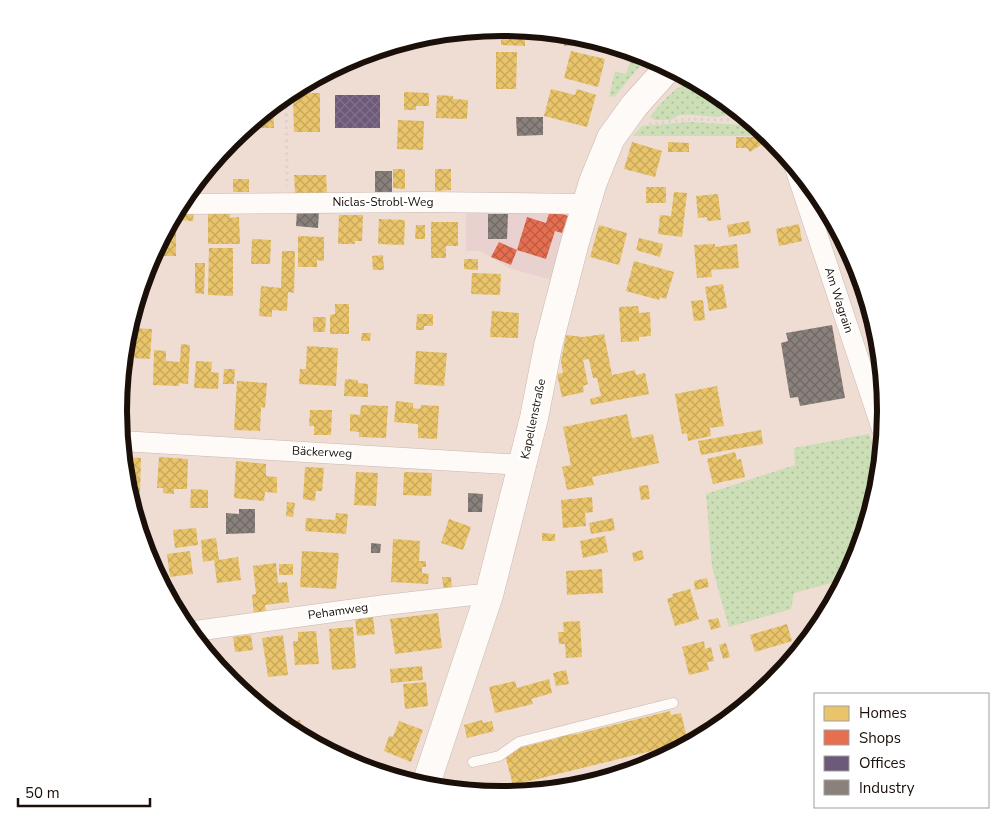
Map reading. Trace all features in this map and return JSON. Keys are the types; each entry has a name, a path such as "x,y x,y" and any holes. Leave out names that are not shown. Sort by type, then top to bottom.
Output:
{"main road":[{"name":"Kapellenstraße","path":"427,780 488,595 523,465 548,346 586,204 605,149 618,127 664,73"}],"street":[{"name":"Am Wagrain","path":"800,183 877,414"},
{"name":"Niclas-Strobl-Weg","path":"189,204 439,202 586,204"},
{"name":"Bäckerweg","path":"128,441 523,465"},
{"name":"Pehamweg","path":"197,631 385,605 488,595"}],"lane":[{"path":"472,762 499,756 518,742 673,703"}],"path":[{"path":"286,105 287,203"},
{"path":"618,127 691,120 736,119"}],"shaded area":[{"path":"577,192 552,280 509,268 481,251 466,251 466,197 566,197"}],"green space":[{"path":"631,59 642,63 615,96 609,97 615,71 625,74"},
{"path":"685,84 690,87 731,115 715,117 679,115 671,120 655,120 650,117 664,100"},
{"path":"690,122 744,125 756,136 633,136 642,126"},
{"path":"869,434 875,450 870,485 849,555 837,582 794,593 791,609 729,627 712,567 706,494 795,465 794,448"}],"building: Homes":[{"path":"501,36 525,37 525,46 501,45"},
{"path":"564,41 587,46 564,46"},
{"path":"571,51 605,59 598,87 564,78"},
{"path":"496,52 517,52 516,89 496,89"},
{"path":"551,89 575,95 577,89 596,95 587,127 544,116"},
{"path":"404,92 429,93 429,106 416,106 416,110 404,110"},
{"path":"304,93 320,93 320,132 294,132 293,100"},
{"path":"437,95 453,96 453,99 468,100 467,119 436,118"},
{"path":"273,114 274,128 256,128"},
{"path":"398,120 424,121 423,150 397,149"},
{"path":"736,137 757,137 764,143 750,152 747,148 736,148"},
{"path":"632,142 662,151 655,177 624,169"},
{"path":"668,142 689,143 689,152 668,152"},
{"path":"393,169 405,169 405,189 393,188"},
{"path":"435,169 451,169 451,190 435,191"},
{"path":"294,175 326,175 327,193 295,193"},
{"path":"233,179 249,179 249,192 233,192"},
{"path":"646,187 666,187 666,203 646,203"},
{"path":"674,192 687,193 682,237 658,234 660,215 671,216"},
{"path":"718,194 721,220 707,221 707,217 698,218 696,196"},
{"path":"186,210 194,210 193,221 179,220"},
{"path":"208,213 230,213 230,218 239,217 240,244 208,244"},
{"path":"339,215 363,215 362,241 355,241 355,244 338,244"},
{"path":"379,219 405,220 404,245 378,244"},
{"path":"749,221 751,233 729,237 727,225"},
{"path":"431,222 458,222 458,246 446,246 446,258 431,258"},
{"path":"799,224 802,241 779,246 776,229"},
{"path":"416,225 425,225 425,239 415,239"},
{"path":"599,225 627,233 619,265 590,257"},
{"path":"176,226 176,256 160,256"},
{"path":"298,236 324,237 324,261 317,260 317,267 298,267"},
{"path":"639,238 663,244 660,257 636,250"},
{"path":"252,239 271,240 270,264 251,264"},
{"path":"715,244 715,247 737,244 739,268 711,270 712,277 697,278 694,245"},
{"path":"209,248 233,248 233,296 208,295"},
{"path":"282,251 295,251 294,293 288,292 287,311 272,310 272,317 259,316 261,286 281,288"},
{"path":"383,255 384,270 373,270 372,256"},
{"path":"464,259 478,259 478,270 464,269"},
{"path":"634,261 674,272 666,299 660,297 659,300 626,291"},
{"path":"195,263 205,263 204,294 195,293"},
{"path":"472,273 501,274 500,295 471,294"},
{"path":"723,284 727,308 709,311 705,287"},
{"path":"703,300 705,320 694,321 691,301"},
{"path":"335,304 349,304 349,334 330,334 330,315 335,314"},
{"path":"638,306 639,313 650,312 651,336 639,337 639,341 621,342 619,307"},
{"path":"492,311 519,313 518,338 490,337"},
{"path":"417,314 433,314 433,326 424,326 424,330 416,330"},
{"path":"313,317 326,317 325,332 313,332"},
{"path":"136,328 152,329 150,359 134,358 133,367 130,367 130,363"},
{"path":"362,333 371,333 370,341 361,341"},
{"path":"604,334 612,375 635,370 636,375 645,373 649,394 591,405 590,399 601,396 597,378 593,378 589,359 583,360 588,384 583,386 584,392 562,397 557,374 563,373 561,361 566,335 583,337"},
{"path":"181,344 190,345 188,384 179,383 179,386 153,385 154,350 166,351 166,361 180,362"},
{"path":"307,346 338,348 336,386 299,384 300,369 306,369"},
{"path":"416,351 447,353 444,386 414,384"},
{"path":"196,361 212,362 211,372 219,373 218,389 194,388"},
{"path":"224,369 235,369 234,384 223,384"},
{"path":"345,379 358,380 358,383 368,384 368,397 344,396"},
{"path":"237,381 267,383 265,408 261,407 260,431 234,430"},
{"path":"717,386 724,426 710,428 711,436 688,441 687,433 682,434 675,394"},
{"path":"396,401 413,403 413,408 420,409 421,405 439,406 437,439 418,438 418,424 394,422"},
{"path":"361,405 388,406 386,438 359,437 359,432 350,431 350,414 360,415"},
{"path":"310,410 332,410 331,435 314,435 314,426 309,426"},
{"path":"627,414 632,438 653,434 659,463 592,477 594,485 567,490 562,467 571,465 563,427"},
{"path":"761,430 763,444 701,455 698,441"},
{"path":"735,452 737,460 741,459 745,477 713,484 707,459"},
{"path":"130,457 141,458 140,493 136,493"},
{"path":"159,457 188,459 187,489 174,489 174,494 163,493 163,488 157,488"},
{"path":"236,461 266,464 266,476 277,477 277,493 265,492 264,501 234,498"},
{"path":"305,467 324,468 322,491 316,491 315,501 303,499"},
{"path":"356,472 378,473 376,506 354,505"},
{"path":"404,472 432,473 431,496 403,495"},
{"path":"648,485 650,499 641,500 639,486"},
{"path":"191,489 208,490 208,508 190,508"},
{"path":"592,497 593,512 585,513 586,526 563,528 561,500"},
{"path":"287,502 295,503 293,517 286,516"},
{"path":"336,513 348,514 346,534 305,531 306,518 335,520"},
{"path":"613,518 615,530 591,534 589,523"},
{"path":"449,519 471,527 463,550 441,543"},
{"path":"196,528 198,545 175,548 173,530"},
{"path":"542,533 555,534 555,541 542,541"},
{"path":"605,536 608,552 583,558 580,541"},
{"path":"216,538 219,560 238,557 241,580 217,583 214,560 203,562 201,540"},
{"path":"393,539 420,541 419,561 426,561 426,567 422,567 422,573 429,574 428,584 391,582"},
{"path":"642,550 644,559 634,562 632,553"},
{"path":"190,551 193,574 170,577 167,554"},
{"path":"302,551 339,553 336,589 300,587"},
{"path":"276,563 278,583 287,582 289,602 265,605 266,614 254,615 252,595 256,594 253,566"},
{"path":"279,564 293,564 293,575 279,575"},
{"path":"602,569 603,593 567,595 566,571"},
{"path":"442,577 451,577 452,590 444,591"},
{"path":"707,578 709,587 695,590 694,581"},
{"path":"690,589 699,619 675,626 667,599 673,597 672,594"},
{"path":"438,613 442,648 395,654 390,619"},
{"path":"373,617 375,634 357,636 355,619"},
{"path":"718,618 721,627 711,630 708,620"},
{"path":"580,621 582,657 566,658 565,644 559,644 558,632 564,632 563,622"},
{"path":"787,624 792,641 755,652 750,635"},
{"path":"353,627 356,668 332,670 329,629"},
{"path":"316,631 319,664 295,665 293,641 298,641 298,632"},
{"path":"251,635 253,650 235,652 233,637"},
{"path":"283,635 288,675 268,677 262,638"},
{"path":"704,641 705,649 711,647 714,661 707,662 709,670 689,675 682,647"},
{"path":"726,643 730,657 723,659 719,645"},
{"path":"422,666 423,680 391,683 390,669"},
{"path":"566,670 569,684 556,686 553,673"},
{"path":"549,679 552,693 531,699 533,704 495,713 489,687 515,681 517,688"},
{"path":"426,682 428,706 405,709 403,684"},
{"path":"670,711 671,715 681,713 687,738 672,746 513,785 505,755 512,754 511,750 559,738 558,734 572,731 573,735"},
{"path":"300,720 302,728 301,728 291,722"},
{"path":"482,720 483,723 492,721 494,731 467,738 464,725"},
{"path":"399,721 423,730 411,762 384,751 389,736 393,737"}],"building: Shops":[{"path":"550,210 568,216 562,233 555,231 546,259 517,250 527,217 546,223"},
{"path":"499,242 517,250 511,265 491,257"}],"building: Offices":[{"path":"335,95 380,95 380,128 335,128"}],"building: Industry":[{"path":"516,117 543,117 543,135 517,136"},
{"path":"375,171 392,171 392,193 375,193"},
{"path":"297,210 319,211 318,228 296,226"},
{"path":"488,214 508,214 507,239 488,239"},
{"path":"832,325 845,398 800,406 798,397 790,398 781,343 788,341 786,333"},
{"path":"468,493 483,494 482,512 468,512"},
{"path":"239,509 255,509 255,533 226,534 226,513 239,514"},
{"path":"371,543 381,544 380,553 371,553"}],"railway":[{"path":"848,265 867,325"}]}
